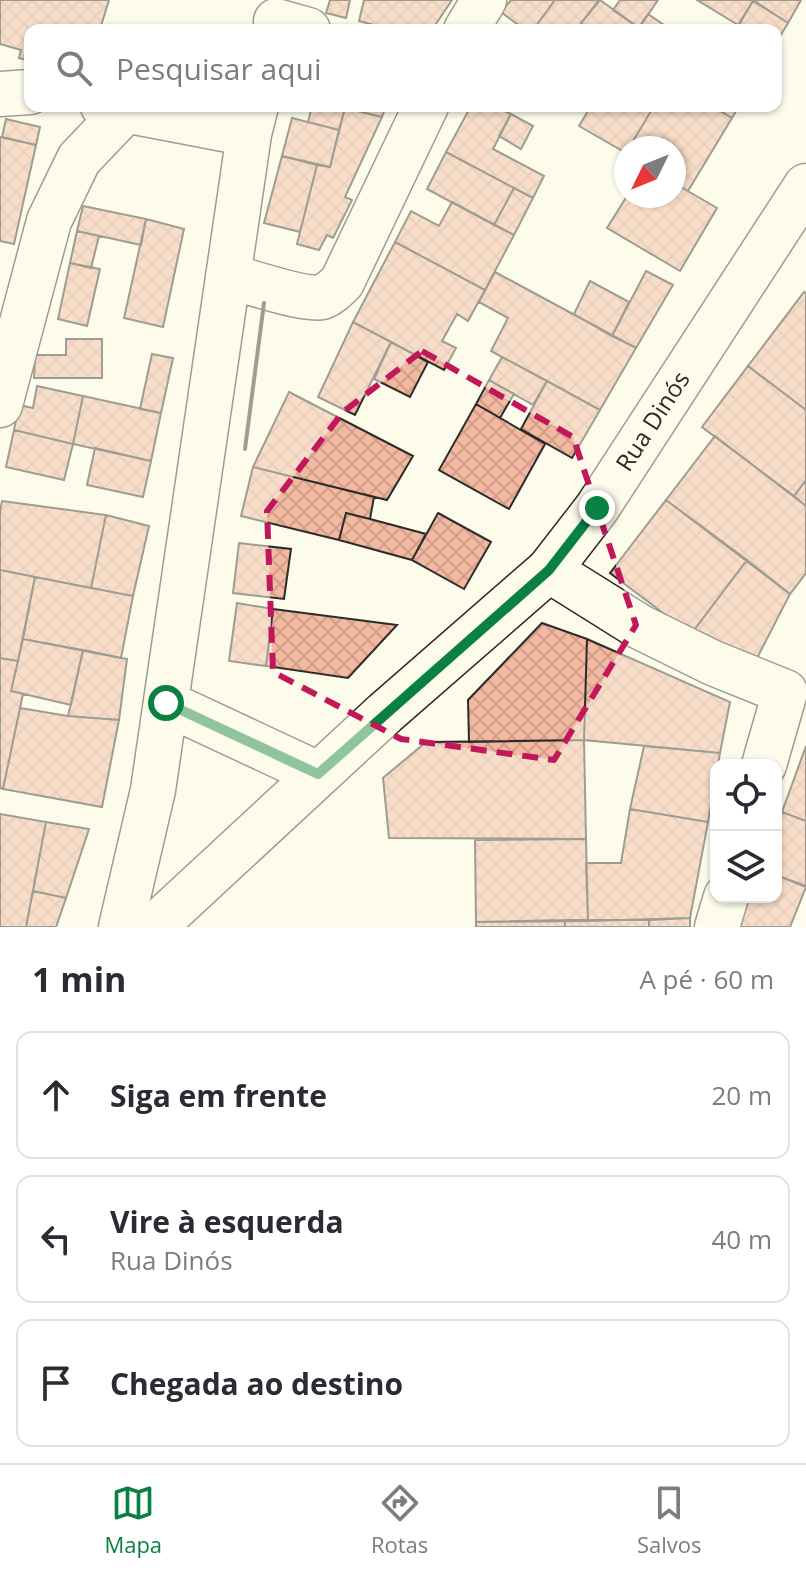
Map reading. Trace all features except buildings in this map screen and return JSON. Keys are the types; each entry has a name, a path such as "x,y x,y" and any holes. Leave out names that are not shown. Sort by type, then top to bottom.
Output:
{"street":[{"path":"470,24 484,0"},
{"path":"0,94 24,92"},
{"path":"0,405 49,221 79,159 111,112"},
{"path":"121,927 153,790 253,120 160,112"},
{"path":"228,276 307,297 321,297 334,291 342,282 423,112"},
{"name":"Rua Dinós","path":"154,927 318,774 549,570 597,508 806,186"},
{"path":"549,570 640,627 713,663 785,692 766,759"},
{"path":"166,703 318,774"},
{"path":"717,927 724,903"}],"highlighted area":[{"path":"422,351 573,437 636,625 554,760 401,739 273,672 267,511 343,412"}],"wall":[{"path":"245,449 264,303"}],"route":[{"path":"166,703 318,774 549,570 597,508"}]}
